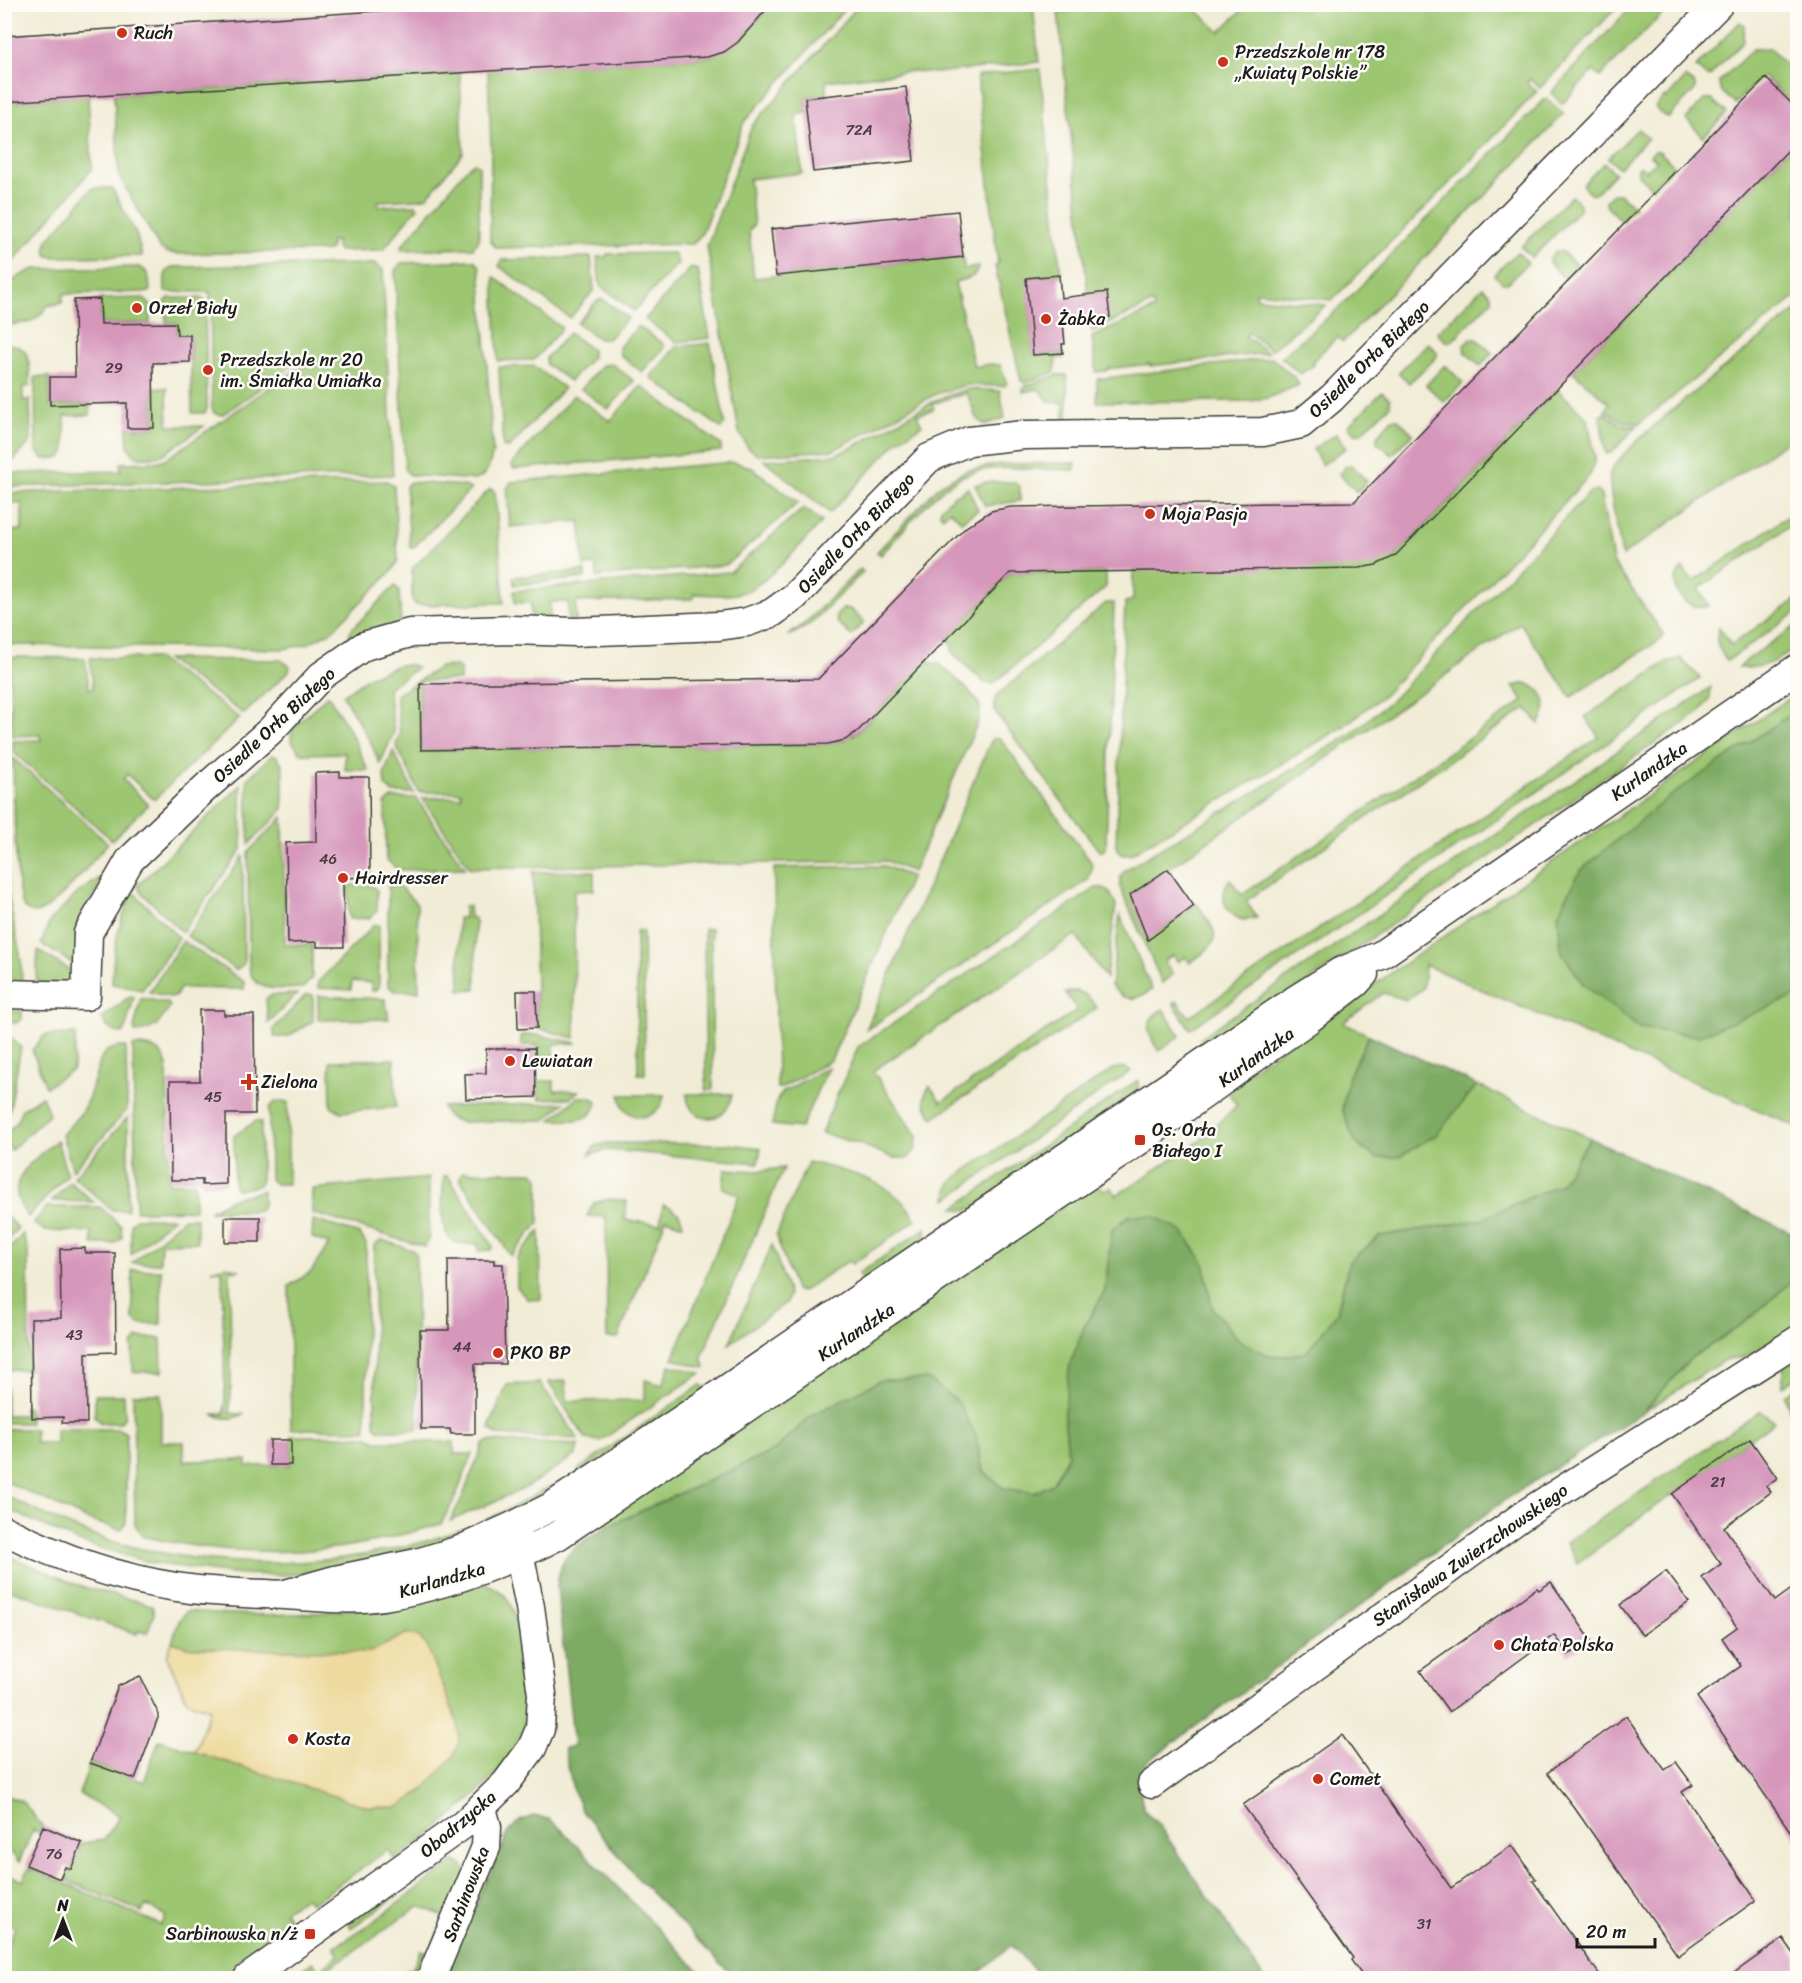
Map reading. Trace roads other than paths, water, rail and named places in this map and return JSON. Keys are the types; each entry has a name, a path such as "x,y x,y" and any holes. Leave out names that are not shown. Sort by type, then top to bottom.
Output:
{"street":[{"name":"Osiedle Orła Białego","path":"4,994 86,996 88,933 130,860 204,789 270,731 321,676 364,646 410,633 511,630 575,632 707,627 747,622 772,613 794,597 929,458 969,441 1024,435 1263,432 1301,424 1332,398 1719,4"},
{"name":"Kurlandzka","path":"4,1530 80,1563 176,1587 218,1592 344,1599 383,1596 435,1586 520,1555 559,1535 1140,1140 1337,998 1356,983 1382,955 1797,668"},
{"name":"Kurlandzka","path":"282,1595 335,1580 417,1563 460,1550 513,1527 551,1507 1295,1000 1340,972 1382,955"},
{"name":"Stanisława Zwierzchowskiego","path":"1152,1784 1525,1514 1797,1340"},
{"name":"Obodrzycka","path":"248,1978 447,1837 482,1808 506,1783 532,1748 540,1729 542,1694 530,1607 513,1527"},
{"name":"Sarbinowska","path":"431,1978 486,1847 487,1827 482,1808"}],"place":[{"name":"Ruch","path":"122,33"},
{"name":"Przedszkole nr 178 „Kwiaty Polskie”","path":"1223,62"},
{"name":"Orzeł Biały","path":"137,308"},
{"name":"Żabka","path":"1046,319"},
{"name":"Przedszkole nr 20 im. Śmiałka Umiałka","path":"208,370"},
{"name":"Moja Pasja","path":"1150,514"},
{"name":"Hairdresser","path":"343,878"},
{"name":"Lewiatan","path":"510,1061"},
{"name":"Zielona","path":"249,1082"},
{"name":"Os. Orła Białego I","path":"1140,1140"},
{"name":"PKO BP","path":"498,1353"},
{"name":"Chata Polska","path":"1499,1645"},
{"name":"Kosta","path":"293,1739"},
{"name":"Comet","path":"1318,1779"},
{"name":"Sarbinowska n/ż","path":"310,1934"}]}
